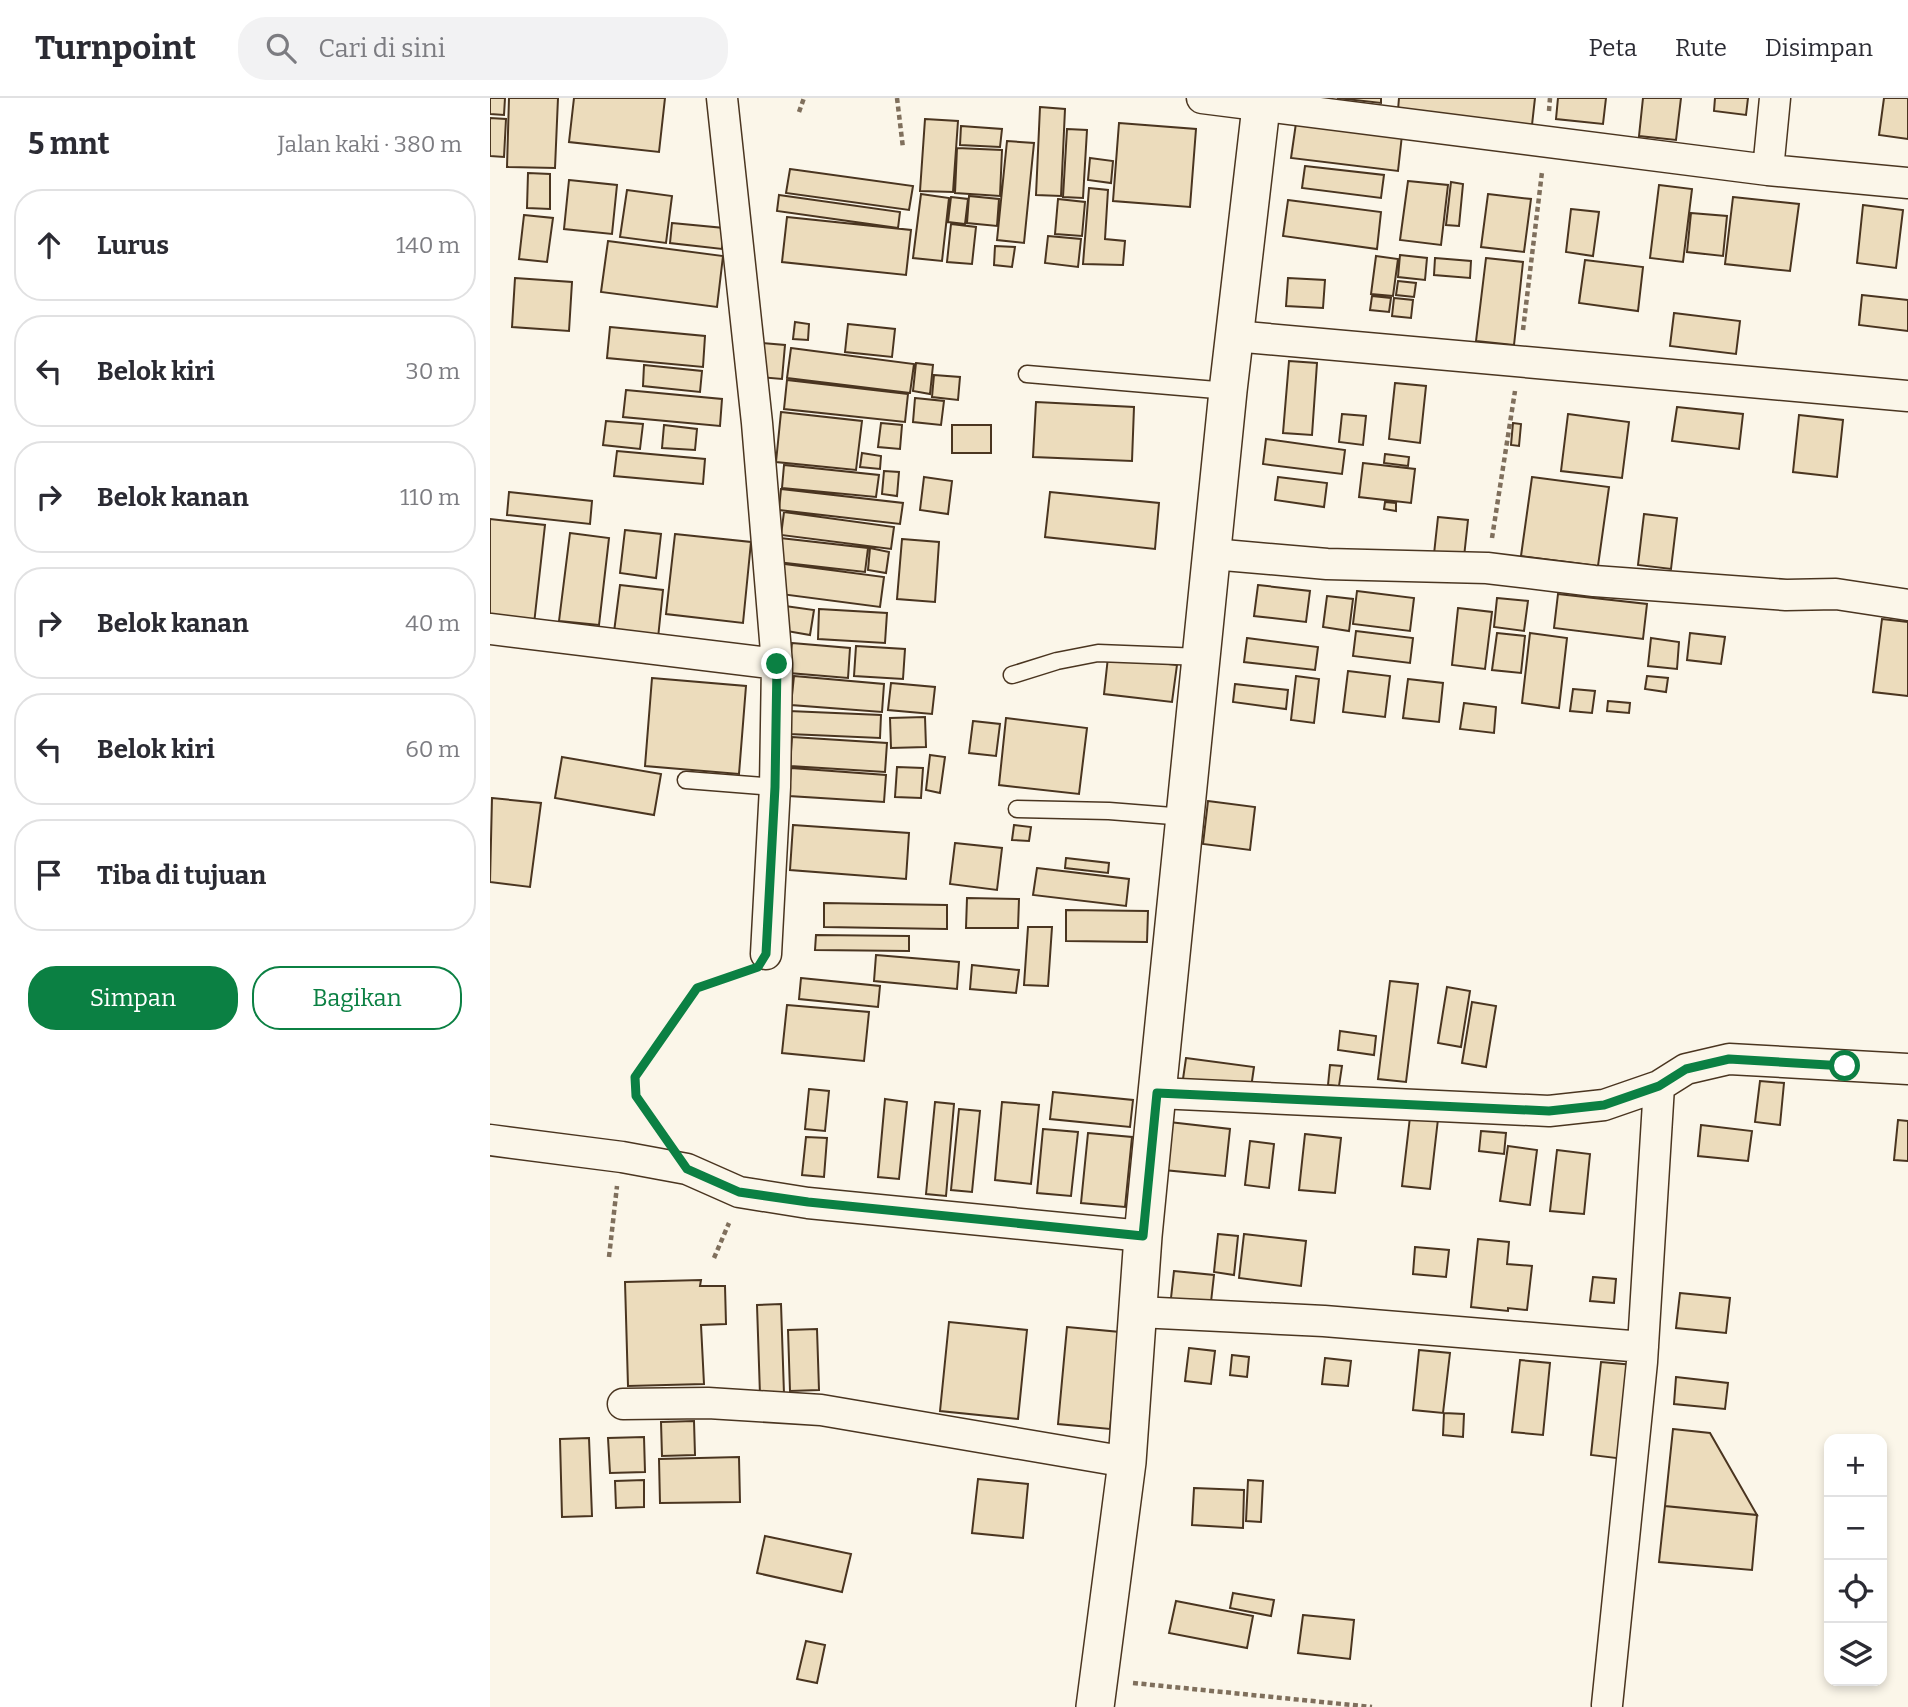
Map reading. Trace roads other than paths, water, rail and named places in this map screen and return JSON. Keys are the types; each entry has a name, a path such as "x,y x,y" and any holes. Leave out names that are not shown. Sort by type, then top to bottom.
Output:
{"street":[{"path":"722,98 757,424 777,664 775,787 766,954"},
{"path":"1202,98 1261,102 1768,170 1908,183"},
{"path":"1768,170 1775,98"},
{"path":"1096,1693 1128,1462 1143,1236 1228,391 1261,102"},
{"path":"1234,335 1908,396"},
{"path":"1212,554 1315,563 1487,568 1594,581 1786,595 1836,594 1908,605"},
{"path":"490,629 777,664"},
{"path":"1157,1093 1549,1111 1604,1105 1659,1086 1686,1069 1729,1059 1908,1069"},
{"path":"1607,1705 1643,1346 1659,1086"},
{"path":"490,1140 622,1157 687,1169 739,1192 821,1204 1143,1236"},
{"path":"1138,1312 1324,1321 1643,1346"},
{"path":"623,1404 708,1403 821,1410 1128,1462"}],"lane":[{"path":"1027,374 1228,391"},
{"path":"1012,675 1057,661 1098,653 1202,657"},
{"path":"686,780 775,787"},
{"path":"1017,809 1185,817"}]}
